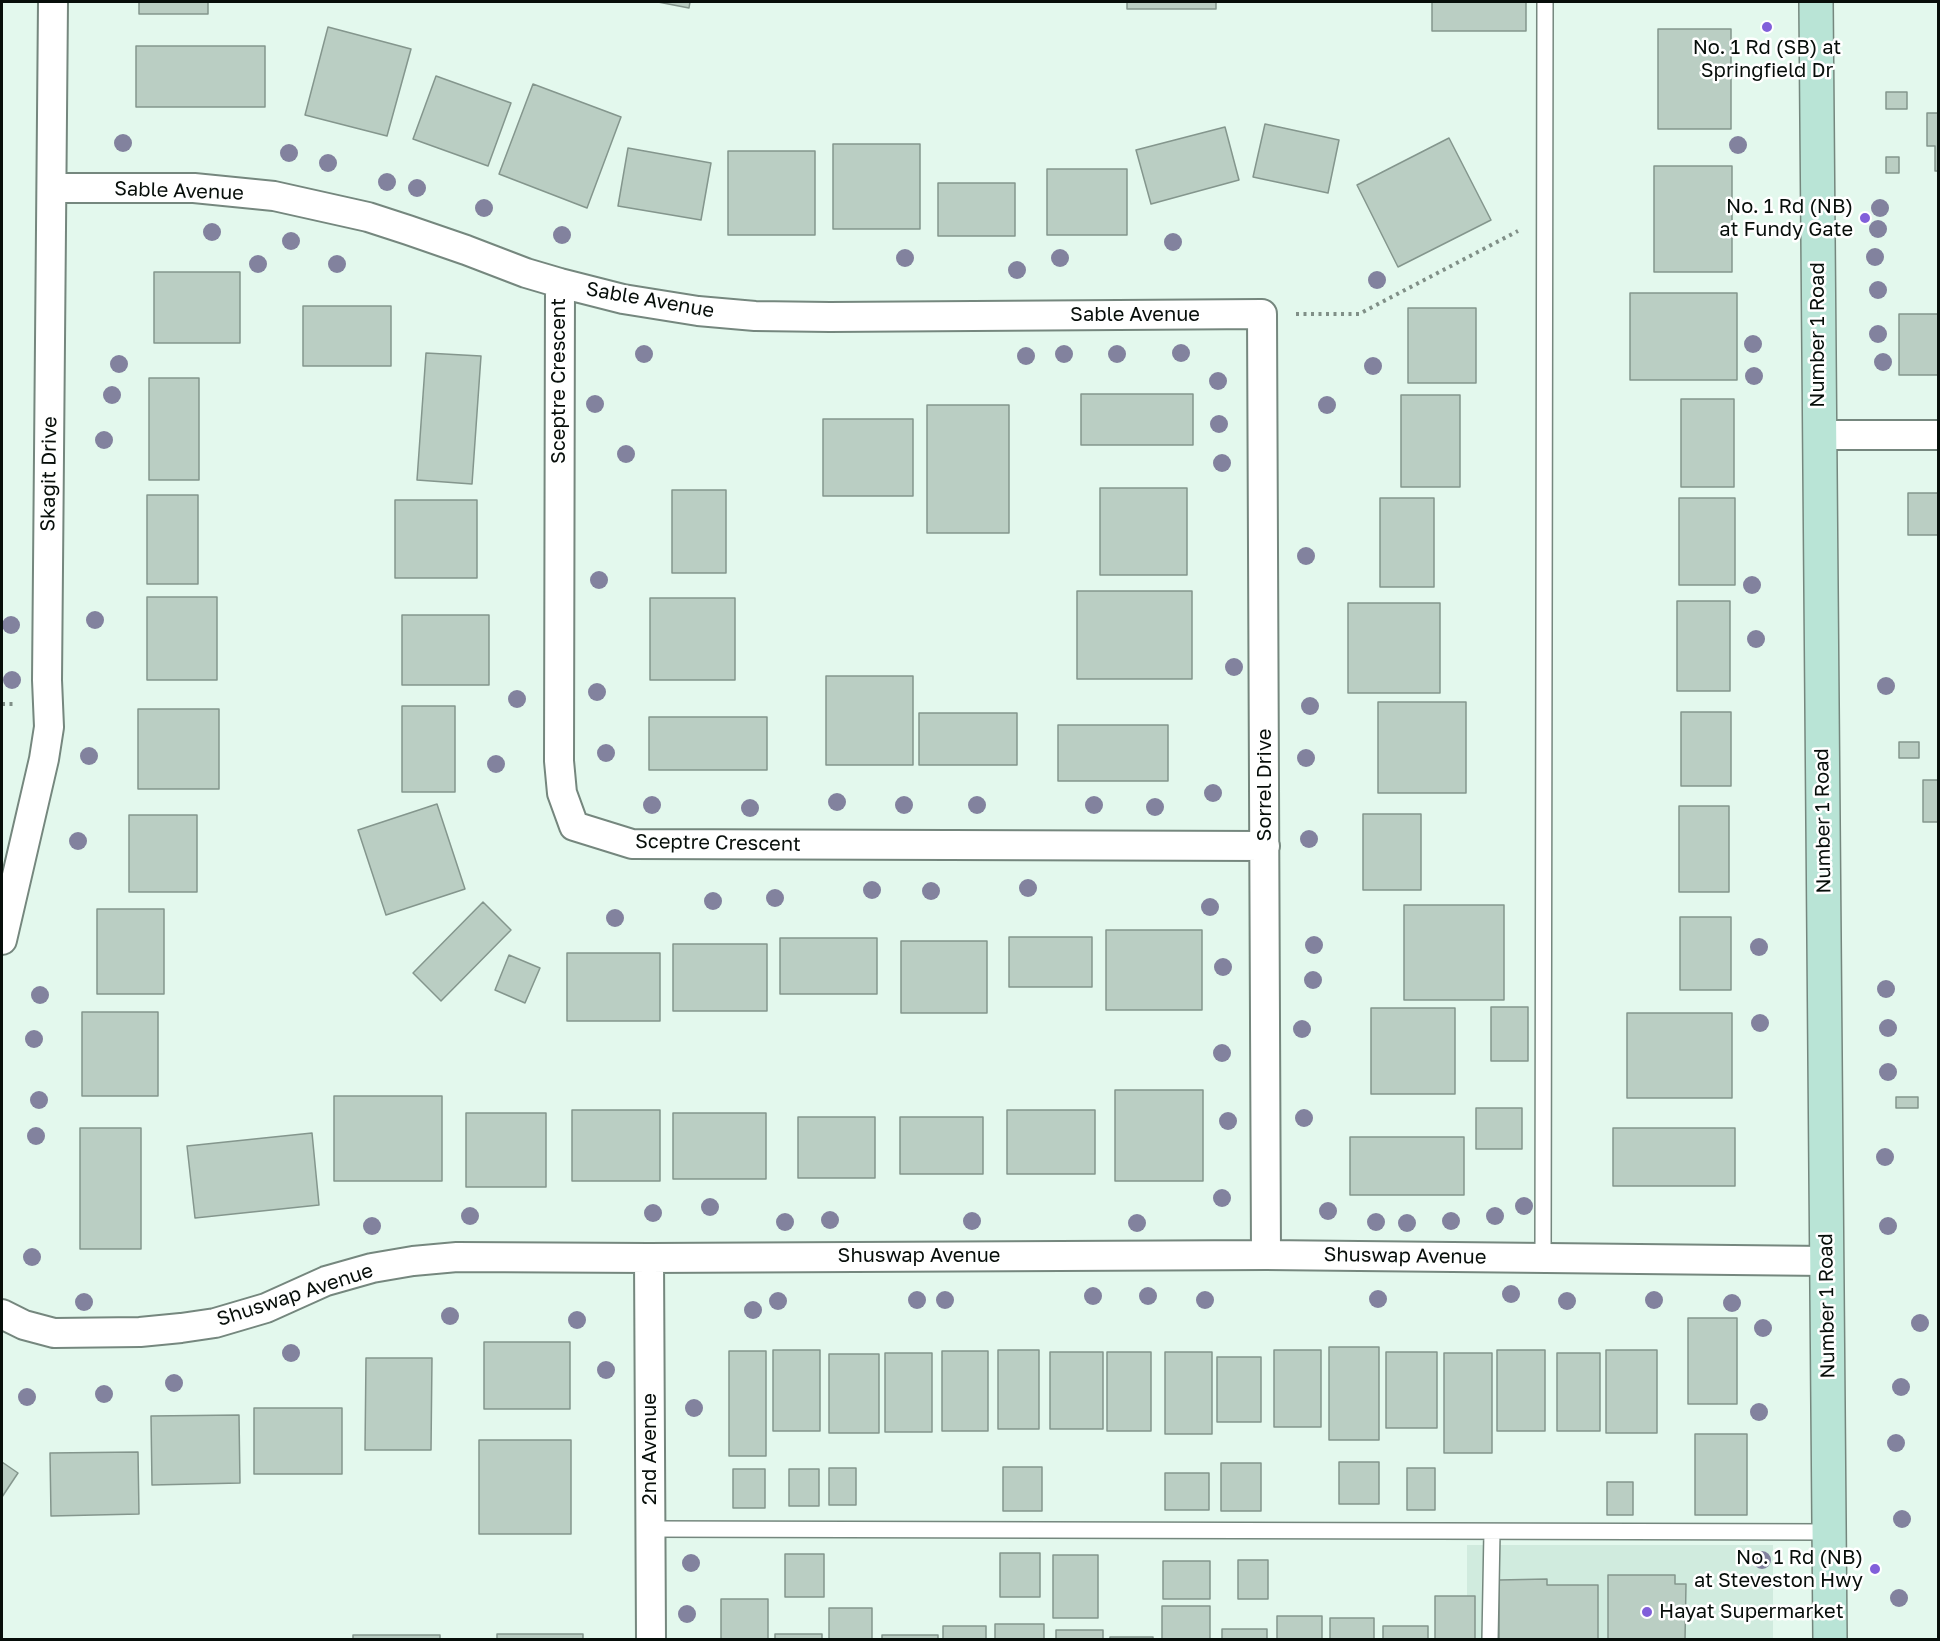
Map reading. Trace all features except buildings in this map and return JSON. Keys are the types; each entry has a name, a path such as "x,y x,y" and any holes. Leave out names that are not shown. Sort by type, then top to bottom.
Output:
{"main road":[{"name":"Number 1 Road","path":"1816,2 1830,1640"}],"street":[{"name":"Skagit Drive","path":"2,940 42,770 49,726 47,680 54,2"},
{"name":"Sable Avenue","path":"52,188 194,188 274,196 368,217 466,249 525,273 560,284 623,300 698,311 756,316 830,317 1262,314"},
{"name":"Sceptre Crescent","path":"560,284 559,761 562,793 574,826 632,844 1265,846"},
{"name":"Sorrel Drive","path":"1262,314 1266,1255"},
{"path":"1819,435 1938,435"},
{"name":"Shuswap Avenue","path":"13,1319 54,1333 140,1332 214,1323 266,1308 326,1281 372,1268 458,1257 1266,1255 1826,1261"},
{"name":"2nd Avenue","path":"649,1258 651,1640"}],"lane":[{"path":"1543,1258 1545,2"},
{"path":"650,1529 1829,1532"},
{"path":"1490,1640 1492,1532"}],"path":[{"path":"1262,314 1359,314 1545,217"}],"shaded area":[{"path":"1467,1545 1773,1545 1773,1639 1467,1640"}],"place":[{"name":"No. 1 Rd (SB) at Springfield Dr","path":"1767,27"},
{"name":"No. 1 Rd (NB) at Fundy Gate","path":"1865,218"},
{"name":"No. 1 Rd (NB) at Steveston Hwy","path":"1875,1569"},
{"name":"Hayat Supermarket","path":"1647,1612"}]}
